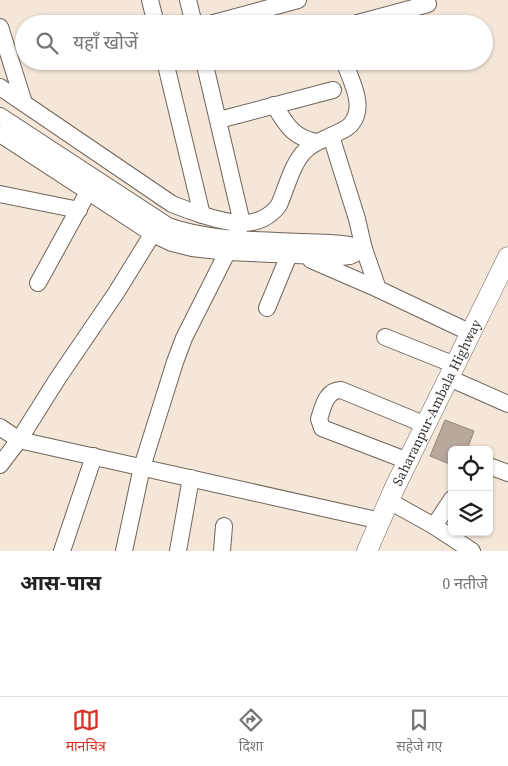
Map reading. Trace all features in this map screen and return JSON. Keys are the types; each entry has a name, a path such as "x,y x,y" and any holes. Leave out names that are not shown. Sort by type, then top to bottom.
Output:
{"main road":[{"name":"Saharanpur-Ambala Highway","path":"367,551 452,371 503,276 508,257"}],"street":[{"path":"150,0 154,15"},
{"path":"188,0 192,15"},
{"path":"243,15 298,0"},
{"path":"387,15 428,4"},
{"path":"0,27 24,103"},
{"path":"167,70 202,215"},
{"path":"124,551 142,467 181,346 242,223 209,70"},
{"path":"0,87 172,204 202,215 242,223 261,220 275,211 280,205 301,154 323,139 352,124 358,105 356,93 347,70"},
{"path":"219,120 333,90"},
{"path":"274,105 294,133 300,137 323,139"},
{"path":"0,116 157,227"},
{"path":"0,134 88,192 157,227 168,226 231,246 295,255 342,257 350,256 364,249"},
{"path":"323,139 357,219 364,249 378,289"},
{"path":"38,283 88,192"},
{"path":"0,194 78,210"},
{"path":"0,465 20,440 58,378 90,332 157,227"},
{"path":"231,246 335,243 354,245 364,249"},
{"path":"295,255 378,289 471,333"},
{"path":"267,308 295,255"},
{"path":"386,337 452,371 508,404"},
{"path":"408,462 322,428 319,419 327,398 335,390 341,390 426,424"},
{"path":"0,427 20,440 381,521"},
{"path":"62,551 94,456"},
{"path":"493,467 508,473"},
{"path":"178,551 191,478"},
{"path":"389,501 434,526 472,551"},
{"path":"434,526 448,505"},
{"path":"222,551 224,526"}],"building":[{"path":"445,420 474,431 468,446 448,446 448,463 430,456"}]}
